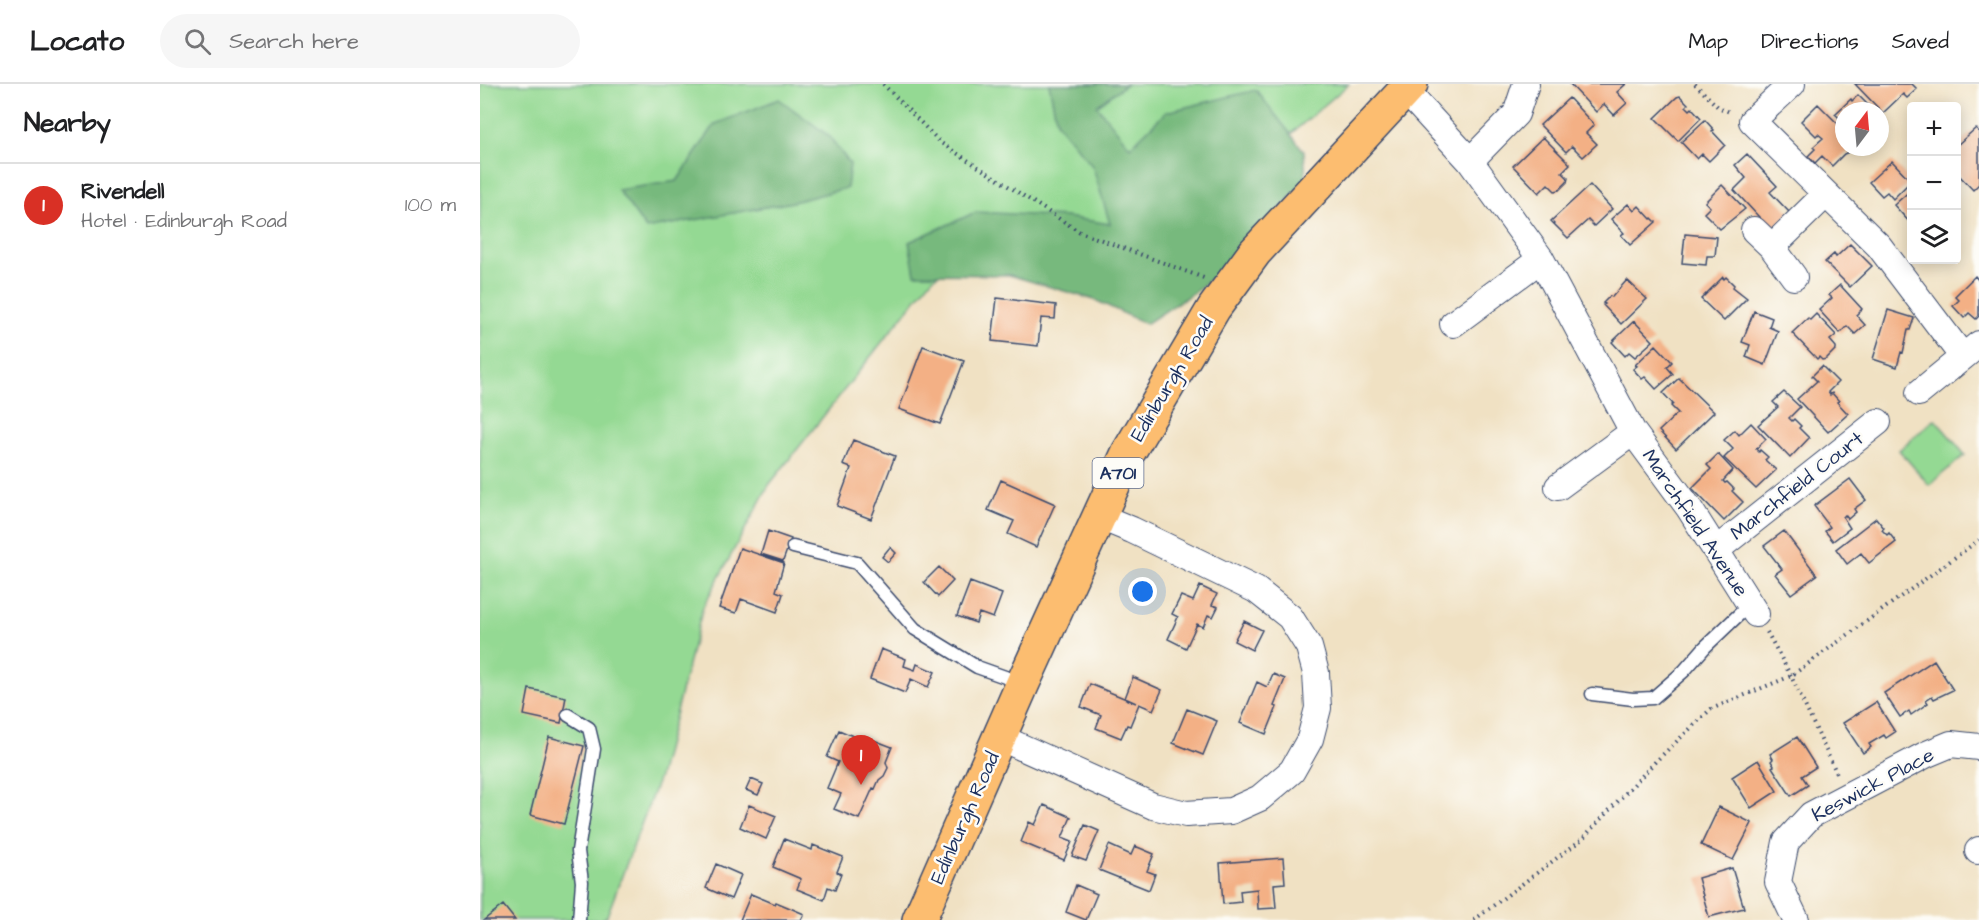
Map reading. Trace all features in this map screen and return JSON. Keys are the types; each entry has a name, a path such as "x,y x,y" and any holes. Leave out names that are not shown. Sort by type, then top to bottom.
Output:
{"main road":[{"name":"Edinburgh Road","path":"919,920 1128,453 1214,308 1255,252 1408,87"}],"street":[{"path":"1470,161 1515,114 1526,84"},
{"path":"1792,84 1752,122 1879,246 1971,351 1919,393"},
{"name":"Marchfield Avenue","path":"1408,87 1470,161 1541,259 1633,432 1689,508 1753,609"},
{"path":"1794,277 1763,239 1825,195"},
{"path":"1453,324 1541,259"},
{"name":"Marchfield Court","path":"1716,550 1878,422"},
{"name":"Marchfield Avenue","path":"1558,487 1633,432"},
{"path":"1000,738 1153,806 1186,814 1231,811 1260,798 1292,771 1310,739 1318,708 1316,673 1310,647 1290,617 1256,590 1098,516"},
{"name":"Keswick Place","path":"1796,920 1778,882 1786,842 1811,815 1927,754 1951,744 1979,747"}],"lane":[{"path":"794,547 857,563 915,628 977,667 1023,684"},
{"path":"1592,694 1633,699 1653,698 1684,672 1705,647 1753,609"},
{"path":"568,715 589,728 594,749 578,851 582,882 579,920"}],"path":[{"path":"883,84 940,143 1080,232 1230,287"},
{"path":"1695,84 1718,107 1752,122"},
{"path":"1474,920 1581,840 1656,761 1711,709 1791,676 1979,540"},
{"path":"1753,609 1791,676 1848,796"}],"green space":[{"path":"480,84 1349,84 1285,139 1174,293 1011,223 932,279 769,485 703,607 659,777 607,916 601,920 480,920"},
{"path":"1049,84 1126,84 1097,106 1130,147 1166,112 1256,90 1304,151 1306,179 1250,244 1199,289 1146,324 1095,300 1009,275 915,274 909,242 976,212 1066,217 1110,224 1093,167 1057,123"},
{"path":"779,99 829,136 850,164 847,188 793,202 646,229 618,190 677,181 715,124"},
{"path":"1935,419 1965,455 1929,485 1899,450"}],"building":[{"path":"1570,84 1626,84 1617,92 1627,103 1614,115 1604,104 1596,112"},
{"path":"1855,84 1912,84 1917,89 1907,98 1903,94 1889,107 1889,102 1872,102"},
{"path":"1858,95 1865,102 1848,102 1851,99 1852,101"},
{"path":"1680,96 1688,104 1686,106 1690,110 1692,108 1701,118 1678,141 1655,118"},
{"path":"1569,98 1594,125 1586,133 1597,144 1583,157 1572,146 1566,152 1540,125"},
{"path":"1818,104 1835,121 1835,156 1842,156 1832,166 1822,156 1815,163 1808,156 1815,149 1813,147 1823,138 1818,134 1816,136 1801,121"},
{"path":"1705,120 1725,145 1709,161 1702,154 1697,159 1681,142"},
{"path":"1976,128 1979,132 1979,184 1973,190 1961,177 1961,142"},
{"path":"1543,137 1570,164 1562,172 1568,178 1567,182 1559,190 1555,191 1548,184 1539,193 1513,166"},
{"path":"1747,154 1777,186 1770,192 1790,213 1771,230 1734,190 1746,178 1735,165"},
{"path":"1892,161 1907,177 1907,185 1893,199 1887,192 1882,196 1869,182"},
{"path":"1590,185 1612,209 1594,226 1588,220 1568,238 1551,221"},
{"path":"1722,185 1745,209 1720,229 1704,213 1710,207 1705,202"},
{"path":"1907,193 1907,219 1894,205"},
{"path":"1628,204 1634,211 1639,206 1656,222 1630,245 1621,235 1624,233 1611,219"},
{"path":"1685,234 1717,237 1715,256 1707,256 1706,265 1682,263"},
{"path":"1850,244 1872,266 1850,287 1825,262 1834,254 1836,257"},
{"path":"1975,276 1979,281 1979,316 1976,319 1969,313 1964,318 1953,306 1959,300 1955,296"},
{"path":"1723,277 1724,279 1726,277 1734,285 1733,287 1747,298 1724,321 1701,299"},
{"path":"1627,280 1647,299 1621,324 1603,303 1610,296 1612,297"},
{"path":"1840,285 1862,309 1856,315 1865,325 1855,334 1847,326 1840,333 1819,310 1832,298 1829,295"},
{"path":"997,298 1056,305 1055,319 1041,318 1038,346 992,341"},
{"path":"1888,310 1914,318 1897,367 1873,359"},
{"path":"1754,311 1772,318 1769,327 1778,331 1765,365 1746,357 1750,345 1742,342"},
{"path":"1816,314 1836,335 1830,340 1836,349 1822,360 1819,357 1817,359 1792,333 1808,318 1810,320"},
{"path":"1634,321 1653,341 1635,357 1629,352 1625,356 1612,342"},
{"path":"1656,345 1672,362 1667,367 1673,374 1656,389 1645,377 1642,379 1633,369"},
{"path":"923,346 964,361 940,424 899,409"},
{"path":"1822,366 1838,382 1828,392 1830,395 1832,393 1848,414 1828,432 1797,399 1817,381 1812,376"},
{"path":"1679,378 1714,412 1676,449 1659,431 1678,413 1663,393"},
{"path":"1784,392 1800,407 1789,418 1792,421 1794,419 1801,426 1799,428 1809,438 1790,458 1758,425 1778,407 1773,402"},
{"path":"1751,423 1766,439 1756,449 1768,457 1765,460 1776,470 1756,489 1724,458 1733,449 1724,440 1735,430 1739,435"},
{"path":"853,440 895,456 871,519 837,506 851,468 843,465"},
{"path":"1718,454 1733,470 1723,481 1734,489 1732,491 1743,502 1724,521 1692,488 1711,469 1707,465"},
{"path":"1850,479 1866,500 1854,509 1856,512 1848,519 1845,515 1843,517 1850,528 1833,541 1825,531 1830,527 1814,506"},
{"path":"1001,480 1055,504 1036,547 1008,534 1014,521 988,510"},
{"path":"1876,518 1884,528 1882,530 1887,535 1889,533 1896,542 1869,563 1861,553 1847,564 1836,549"},
{"path":"768,531 791,539 783,561 761,554"},
{"path":"1784,531 1817,575 1791,594 1775,574 1782,569 1764,546"},
{"path":"890,547 896,553 888,562 882,557"},
{"path":"740,548 784,563 776,591 783,594 777,612 741,599 736,613 719,608"},
{"path":"939,567 953,581 938,597 924,582"},
{"path":"970,582 1002,594 993,618 979,613 976,623 957,616"},
{"path":"1200,586 1217,594 1212,605 1218,607 1213,617 1208,615 1203,627 1197,624 1186,648 1168,639 1178,617 1172,614 1181,596 1193,601"},
{"path":"1244,621 1262,630 1252,650 1234,641"},
{"path":"881,649 906,659 904,666 915,670 917,664 935,672 928,687 911,679 905,693 870,679"},
{"path":"1934,660 1953,690 1934,699 1932,696 1926,700 1928,703 1911,715 1909,711 1900,717 1884,693"},
{"path":"1273,674 1285,679 1266,734 1240,723 1257,682 1267,687"},
{"path":"1133,677 1162,690 1153,710 1139,704 1130,726 1127,725 1121,738 1096,728 1101,715 1081,707 1090,684 1136,703 1125,698"},
{"path":"529,689 566,697 561,723 524,715"},
{"path":"1876,702 1895,732 1886,738 1884,735 1869,744 1871,747 1863,753 1843,723"},
{"path":"1187,709 1217,721 1203,755 1173,743"},
{"path":"839,730 869,743 871,739 892,747 886,762 888,768 875,789 873,788 859,819 834,809 841,794 827,788 838,762 827,757"},
{"path":"549,737 584,746 564,824 530,815"},
{"path":"1797,737 1816,767 1802,776 1808,785 1791,796 1772,767 1774,766 1771,761 1773,759 1770,754"},
{"path":"1758,760 1777,791 1751,808 1732,777"},
{"path":"751,779 763,784 758,795 746,790"},
{"path":"749,805 776,816 766,839 740,827"},
{"path":"1044,805 1071,817 1062,838 1072,842 1064,860 1021,842 1029,822 1035,825"},
{"path":"1719,807 1752,823 1733,860 1701,845"},
{"path":"1085,825 1099,831 1086,861 1072,856"},
{"path":"784,839 812,850 813,845 843,857 837,872 841,874 835,890 828,887 824,900 797,889 801,879 773,867"},
{"path":"1109,845 1131,855 1135,846 1154,854 1147,871 1155,874 1149,890 1099,870"},
{"path":"1283,858 1285,883 1274,884 1276,908 1258,909 1257,889 1240,891 1241,902 1223,904 1220,863"},
{"path":"716,864 741,875 731,899 706,888"},
{"path":"1732,868 1744,908 1709,917 1698,878"},
{"path":"1076,885 1097,894 1086,920 1066,912"},
{"path":"751,894 804,914 801,920 740,920"},
{"path":"503,905 515,920 484,920"}],"place":[{"name":"Rivendell","path":"861,785"}]}
